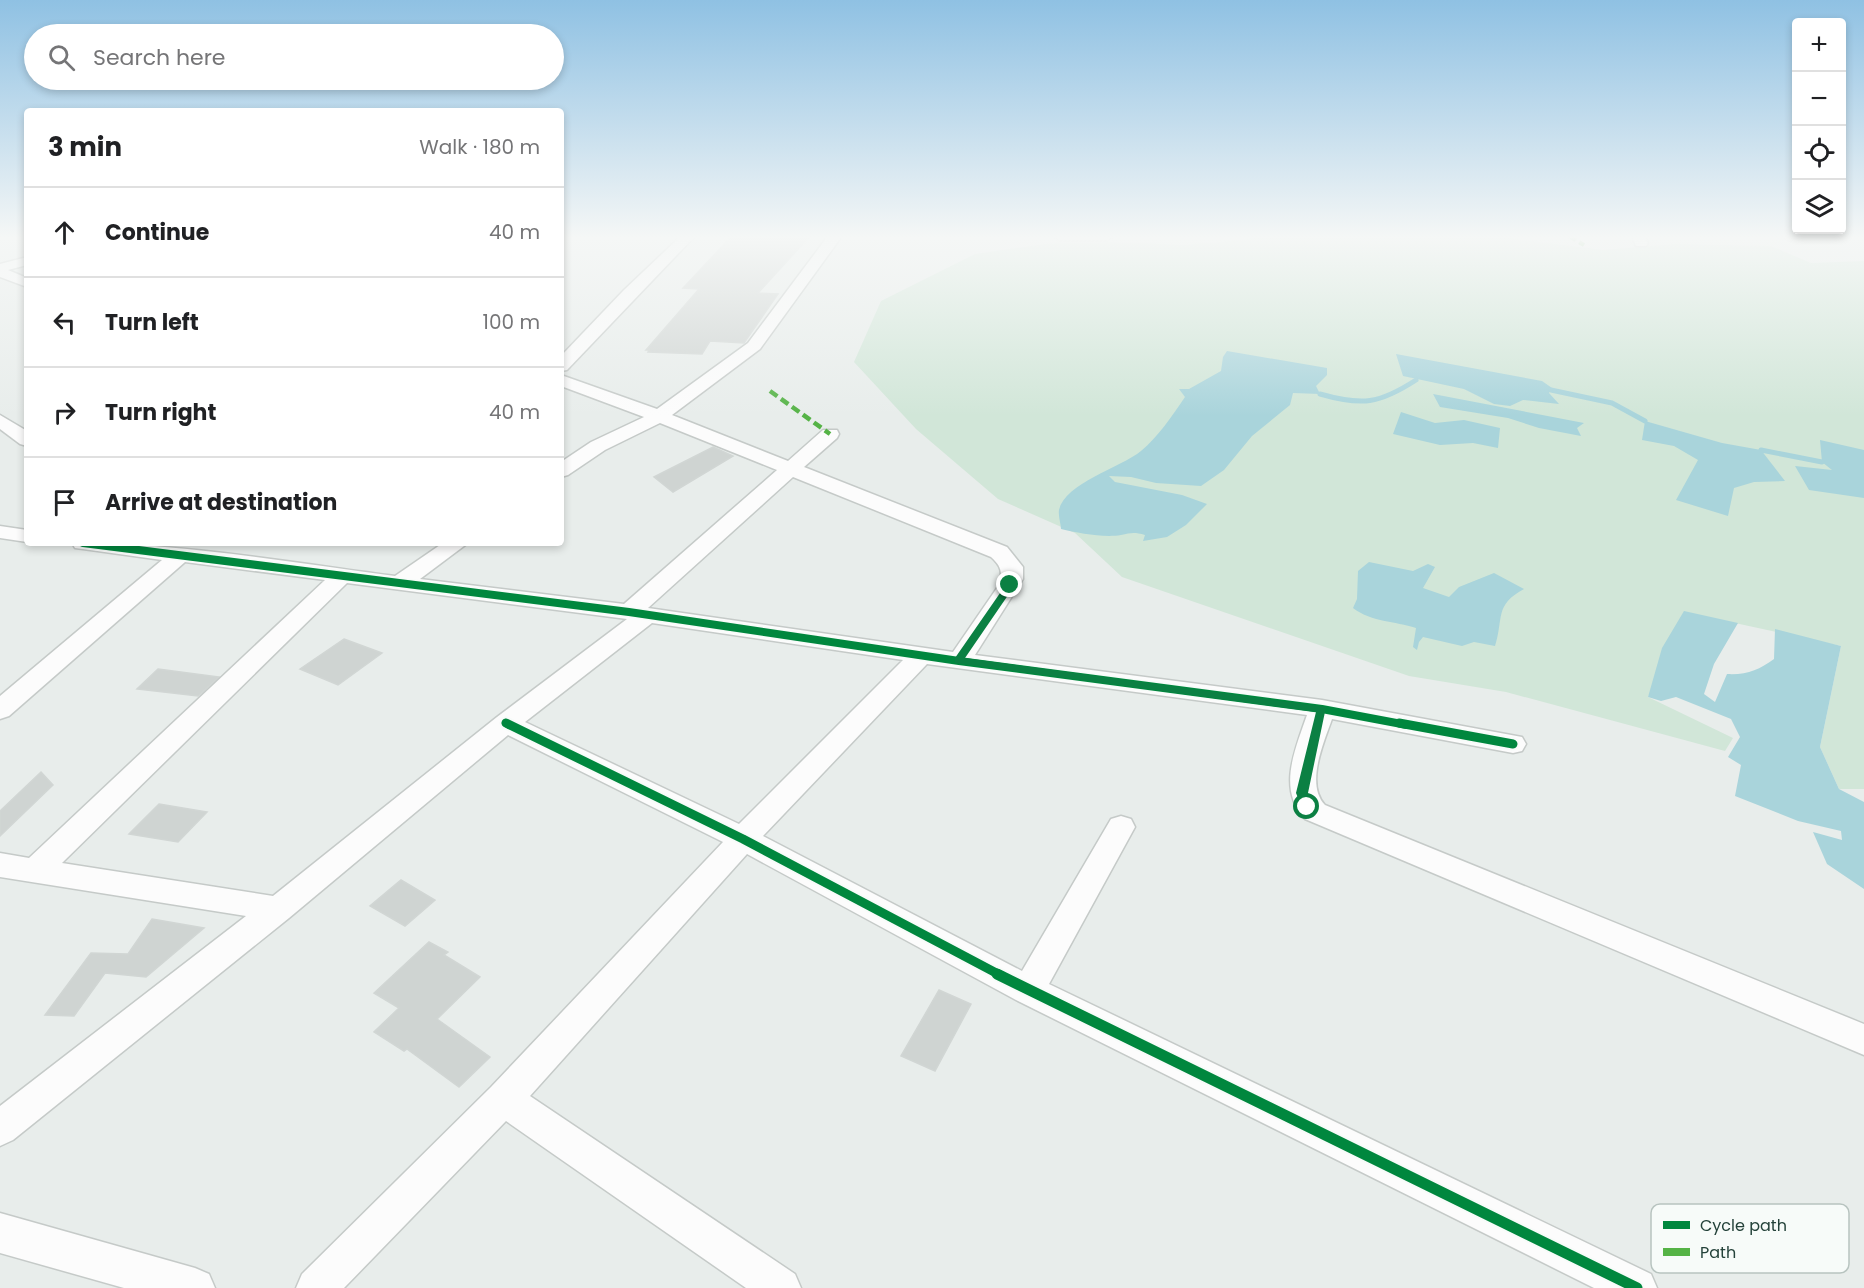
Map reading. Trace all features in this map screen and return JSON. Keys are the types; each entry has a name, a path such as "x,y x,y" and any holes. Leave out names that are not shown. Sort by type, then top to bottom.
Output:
{"street":[{"path":"564,363 625,296"},
{"path":"564,469 598,446 659,416 754,346 791,296"},
{"path":"564,381 659,416 999,552 1012,564 1015,572 1010,585 959,661"},
{"path":"0,420 24,438"},
{"path":"0,1128 278,909 638,614 788,469 830,434"},
{"path":"0,532 24,536"},
{"path":"118,546 164,550 638,614 959,661 1322,710 1512,744"},
{"path":"215,558 230,546"},
{"path":"401,582 453,546"},
{"path":"0,710 164,550"},
{"path":"36,870 343,575"},
{"path":"316,1288 504,1099 743,839 922,655"},
{"path":"1322,710 1309,754 1302,793 1307,807 1315,812 1864,1040"},
{"path":"506,723 743,839 1028,990 1637,1288"},
{"path":"1028,990 1121,827"},
{"path":"0,865 278,909"},
{"path":"504,1099 781,1288"},
{"path":"0,1233 195,1288"}],"green space":[{"path":"891,296 1864,296 1864,789 1839,789 1820,747 1841,646 1684,612 1648,697 1733,738 1725,751 1506,692 1409,676 1122,577 1075,533 998,499 916,429 854,362 881,301"}],"water":[{"path":"1227,351 1327,368 1327,375 1316,386 1320,394 1293,393 1290,405 1252,436 1224,470 1201,486 1156,483 1131,477 1109,476 1115,482 1182,495 1207,504 1186,525 1167,537 1143,541 1145,535 1138,533 1114,536 1061,529 1059,510 1063,500 1082,484 1141,451 1164,426 1185,397 1179,389 1189,389 1221,371 1223,357"},
{"path":"1396,354 1542,381 1552,388 1549,393 1559,404 1523,400 1510,406 1494,404 1464,389 1403,376"},
{"path":"1433,394 1584,423 1577,428 1581,436 1539,428 1508,418 1440,407"},
{"path":"1401,412 1435,423 1464,420 1500,428 1498,448 1473,443 1440,445 1393,434"},
{"path":"1645,421 1722,443 1761,450 1785,481 1754,482 1734,488 1728,516 1676,500 1698,460 1674,446 1642,440"},
{"path":"1820,440 1864,450 1864,498 1809,490 1795,466 1832,470 1822,462"},
{"path":"1369,562 1413,571 1428,564 1435,567 1423,588 1449,597 1459,587 1494,573 1524,589 1504,607 1495,646 1474,642 1462,646 1423,637 1417,650 1413,647 1416,628 1375,619 1353,608 1357,599 1358,571"},
{"path":"1684,611 1738,623 1714,664 1704,694 1715,702 1727,674 1752,671 1774,659 1775,629 1841,646 1820,747 1839,789 1864,802 1864,889 1827,864 1813,832 1842,840 1841,831 1798,821 1735,796 1741,765 1728,757 1740,737 1731,719 1676,697 1661,701 1648,697 1662,648"}],"building":[{"path":"693,296 777,296 744,343 710,341 702,354 648,352 649,350 646,350"},
{"path":"713,447 733,456 673,492 654,477"},
{"path":"344,639 382,653 338,685 300,669"},
{"path":"158,669 219,677 198,696 137,689"},
{"path":"41,772 53,785 0,836 0,811"},
{"path":"159,804 207,812 178,842 129,834"},
{"path":"401,880 435,900 405,926 370,906"},
{"path":"152,919 204,928 146,977 105,973 74,1016 45,1015 91,953 128,954"},
{"path":"429,942 448,952 444,955 480,977 437,1019 490,1057 459,1087 407,1049 404,1051 374,1032 399,1008 374,993"},
{"path":"939,990 971,1004 935,1071 901,1056"}],"waterway":[{"path":"1320,394 1348,400 1370,400 1391,394 1416,380"},
{"path":"1551,390 1612,403 1645,421"},
{"path":"1761,450 1822,462"}],"marked path":[{"path":"770,391 830,434"}],"cycle path":[{"path":"107,546 629,612 959,661 1139,683 1322,709 1513,744"},
{"path":"506,723 743,839 1028,990 1637,1288"}],"route":[{"path":"1010,585 997,608 959,661 1139,683 1322,710 1304,778 1302,793 1307,807"}]}
